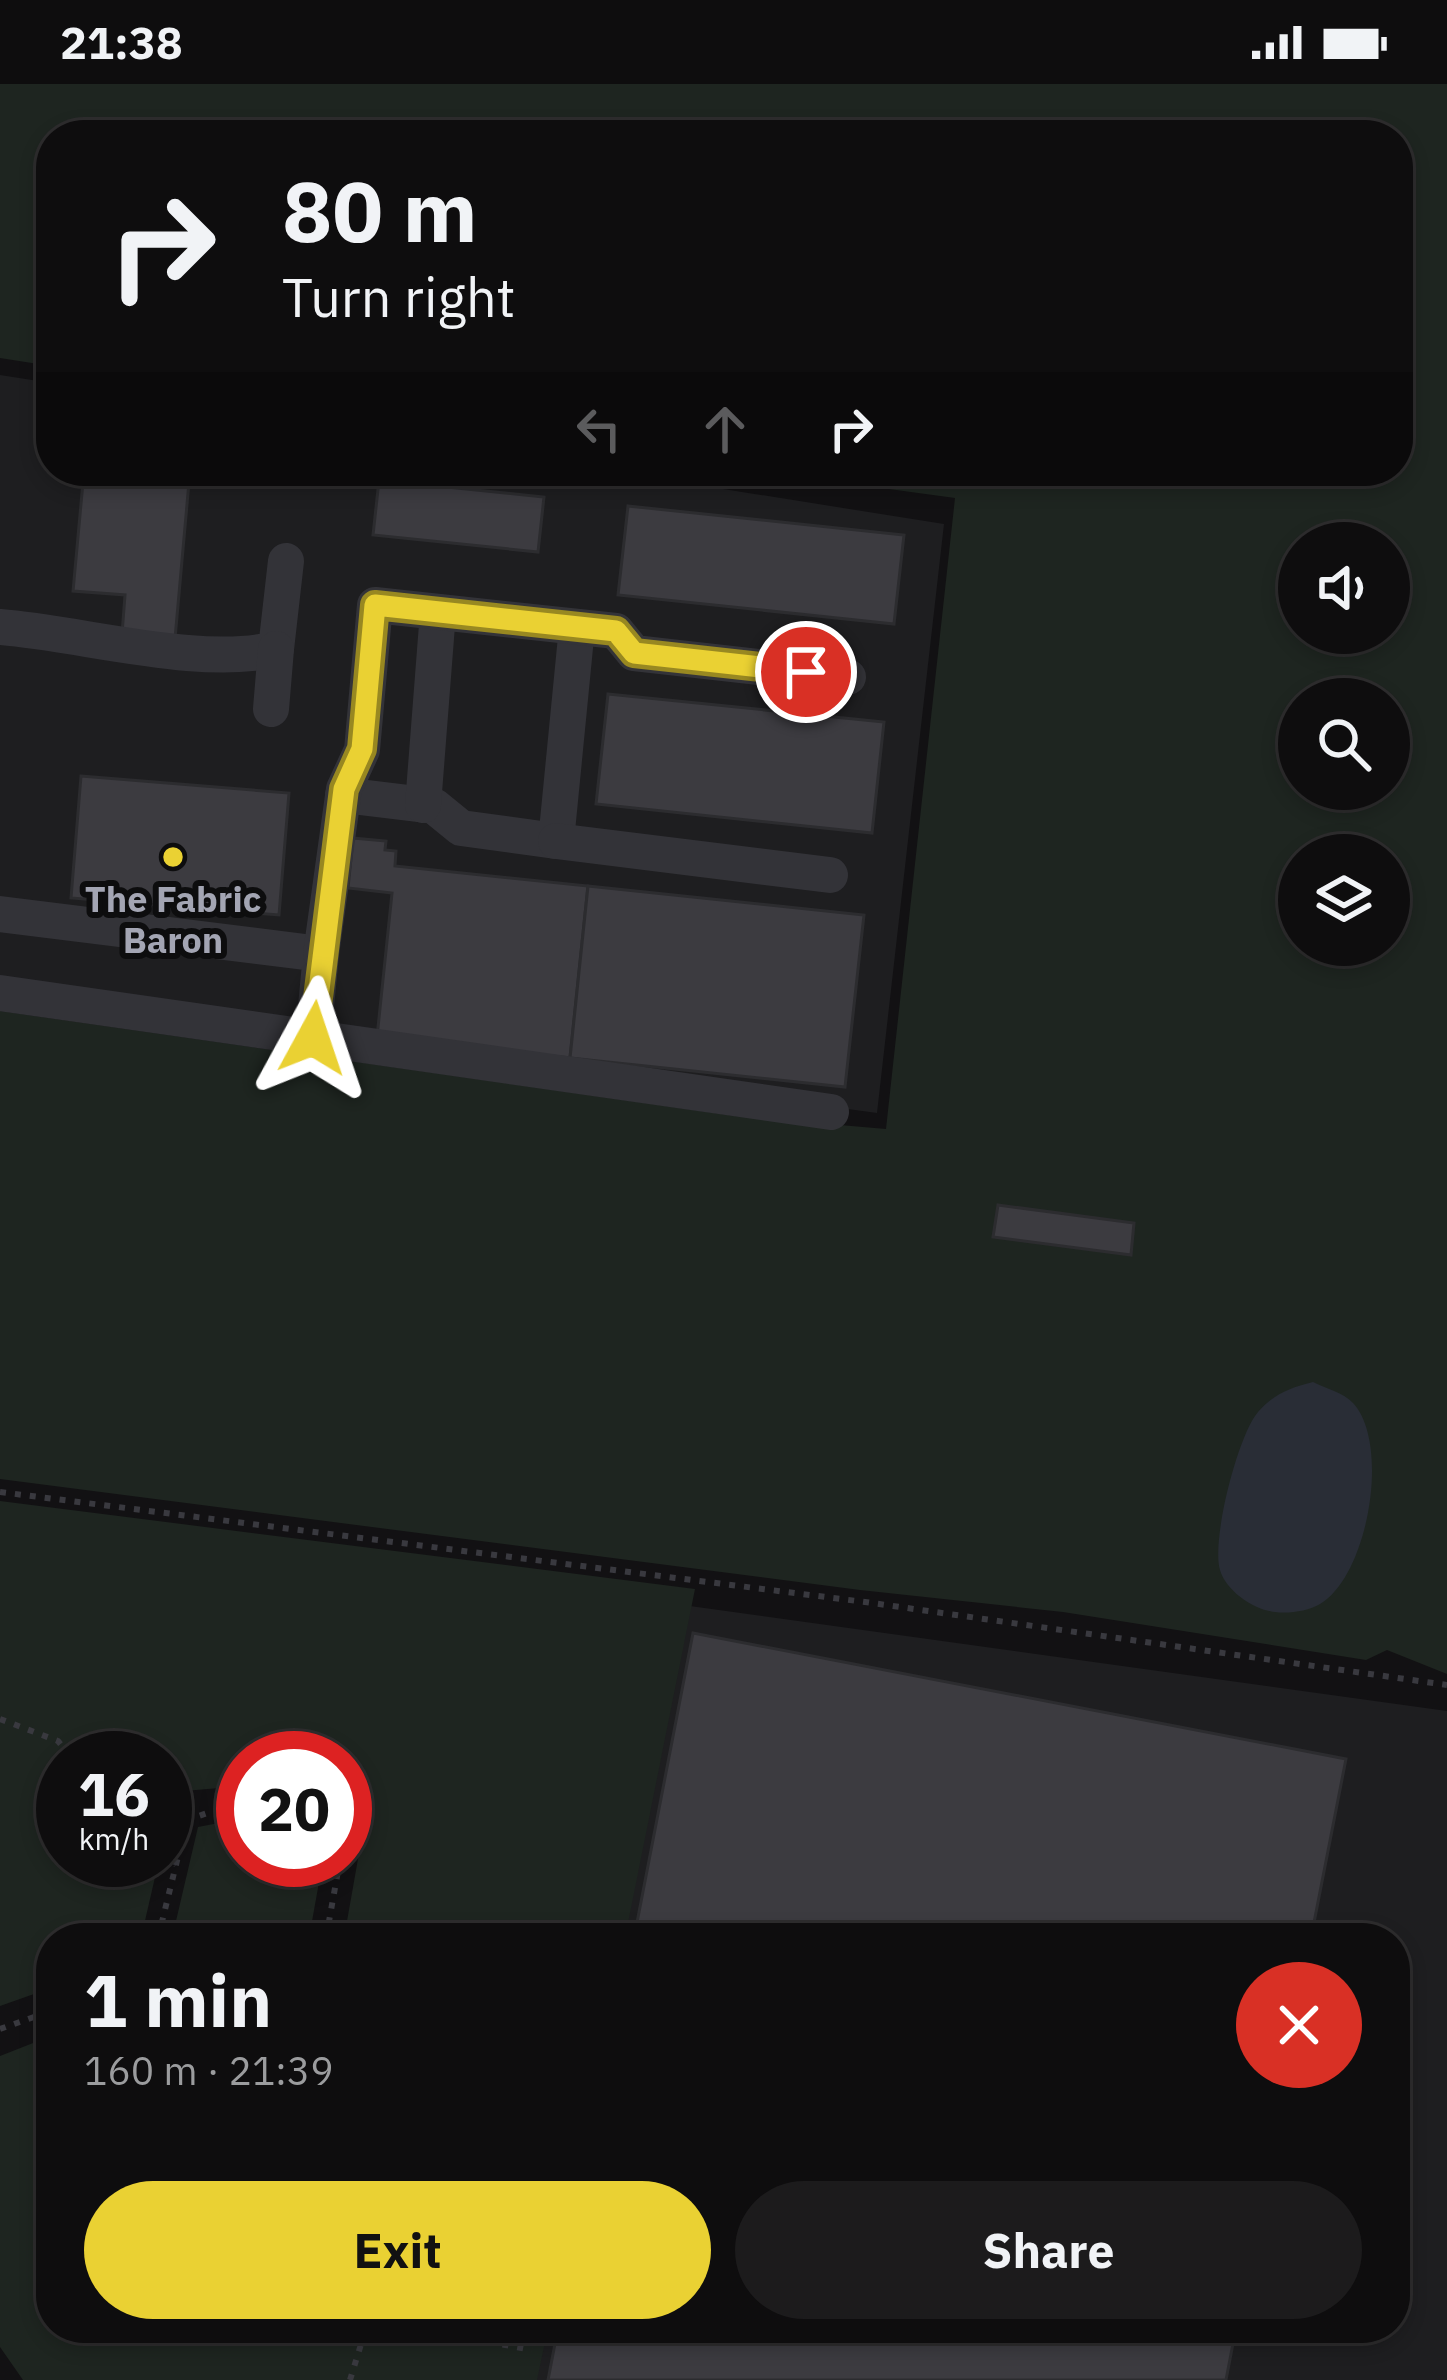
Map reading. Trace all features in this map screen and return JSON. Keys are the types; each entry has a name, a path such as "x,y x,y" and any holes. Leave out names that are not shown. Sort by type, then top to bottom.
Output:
{"lane":[{"path":"272,709 286,561"},
{"path":"313,1038 344,795 362,749 375,605 616,631 634,653 848,677"},
{"path":"423,805 438,612"},
{"path":"0,627 62,631 106,641 235,656 276,649"},
{"path":"556,841 577,627"},
{"path":"344,795 434,806 460,828 830,874"},
{"path":"0,914 321,954"},
{"path":"0,993 831,1112"}],"path":[{"path":"0,1492 865,1602 1447,1685"},
{"path":"0,1719 36,1733"},
{"path":"162,1923 171,1887"},
{"path":"329,1923 335,1887"},
{"path":"0,2029 36,2016"},
{"path":"350,2380 361,2343"},
{"path":"494,2343 532,2350"}],"shaded area":[{"path":"0,84 1447,84 1447,1674 1387,1650 1366,1660 1063,1612 0,1479 0,1011 735,1116 886,1129 955,498 867,486 1413,486 1413,120 36,120 36,364 0,358"},
{"path":"0,375 36,381 36,486 705,486 944,524 877,1113 0,992"},
{"path":"1313,1382 1349,1399 1364,1422 1371,1448 1369,1508 1351,1567 1337,1589 1310,1608 1275,1612 1258,1608 1228,1585 1220,1570 1219,1536 1235,1464 1250,1424 1282,1392"},
{"path":"0,1501 695,1589 628,1923 347,1923 353,1887 372,1887 372,1731 216,1731 216,1788 192,1790 192,1731 36,1731 36,1887 153,1887 144,1923 36,1923 36,1993 0,2006"},
{"path":"596,1593 1447,1711 1447,2380 461,2380 467,2343 1410,2343 1410,1923 540,1923"},
{"path":"216,1824 216,1887 318,1887 312,1923 176,1923 184,1887 192,1887 198,1827"},
{"path":"36,2042 36,2343 545,2343 537,2380 23,2380 0,2347 0,2056"}],"building":[{"path":"83,486 189,486 175,639 122,634 125,595 73,591"},
{"path":"378,486 437,486 544,497 538,552 373,535"},
{"path":"628,506 904,535 894,624 618,595"},
{"path":"608,694 884,722 872,833 596,804"},
{"path":"81,776 289,793 279,915 71,898"},
{"path":"353,838 386,841 385,850 396,851 395,866 588,886 570,1058 377,1037 392,893 348,888"},
{"path":"588,886 864,915 845,1087 570,1058"},
{"path":"998,1205 1134,1223 1131,1255 993,1237"},
{"path":"693,1633 1346,1759 1314,1923 637,1923"},
{"path":"555,2343 1233,2343 1226,2380 548,2380"}],"place":[{"name":"The Fabric Baron","path":"173,857"}],"route":[{"path":"313,1038 344,789 362,749 375,605 616,631 634,653 806,672"}]}
